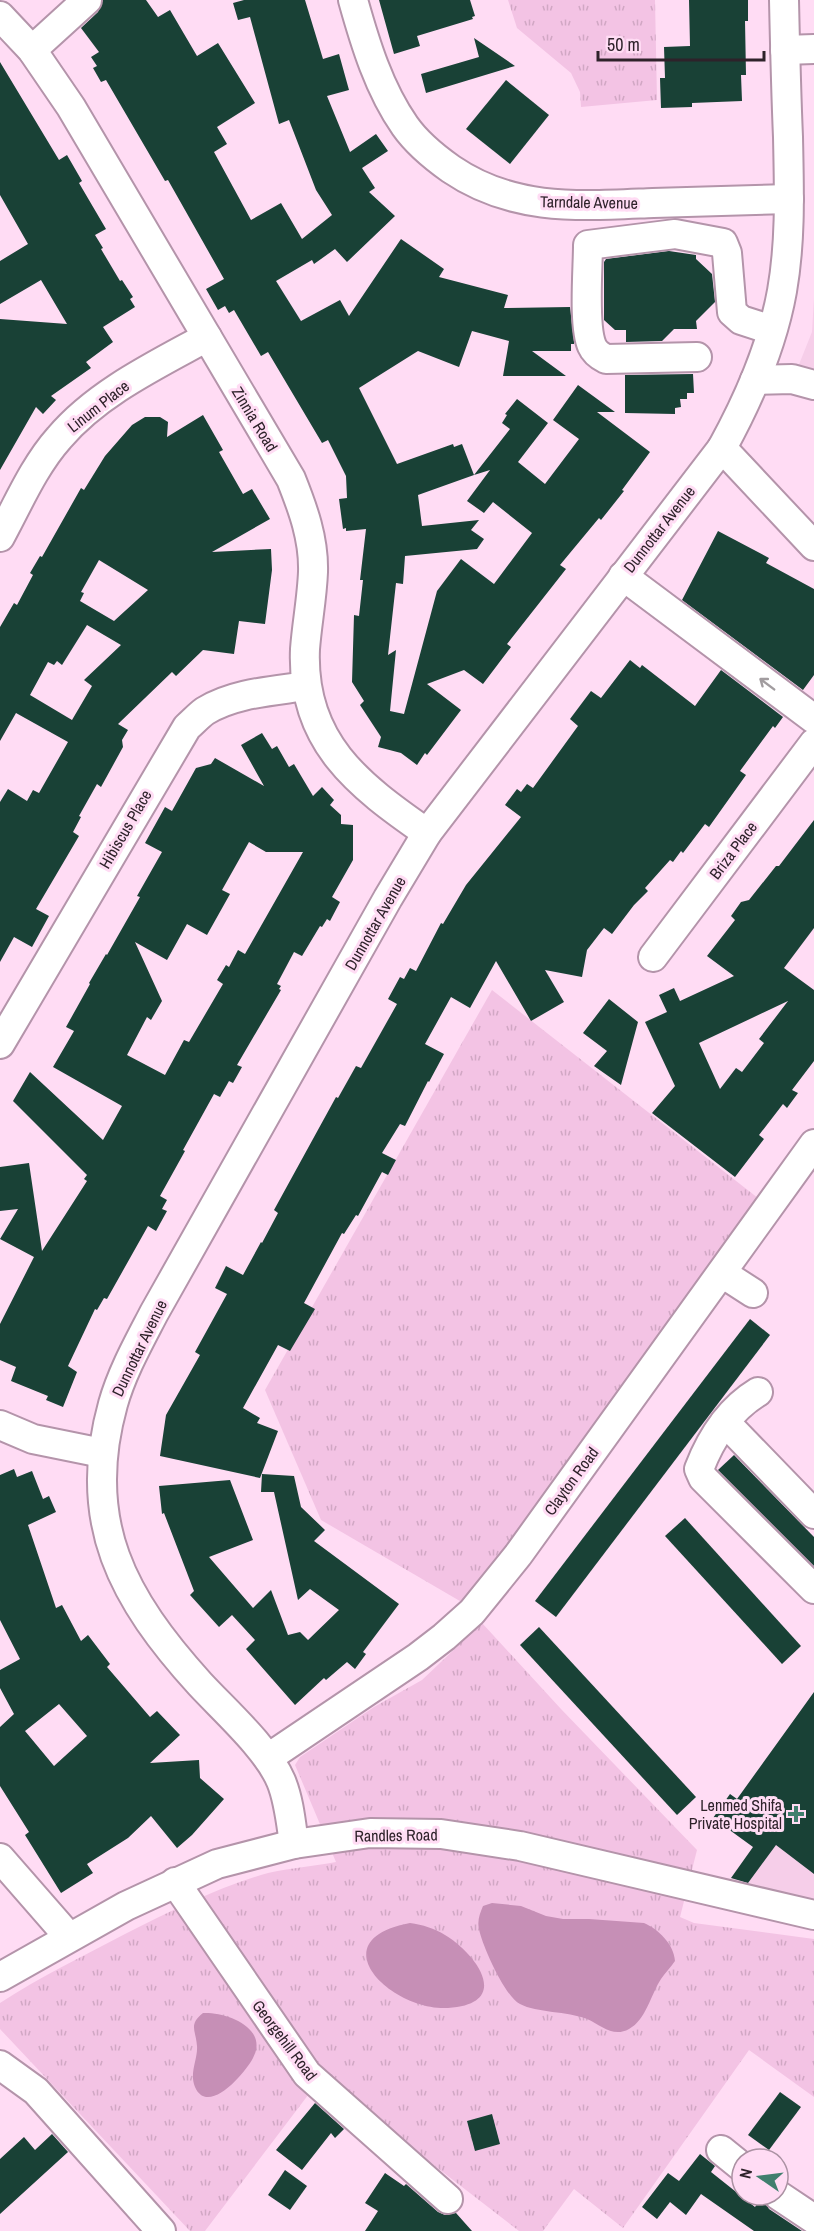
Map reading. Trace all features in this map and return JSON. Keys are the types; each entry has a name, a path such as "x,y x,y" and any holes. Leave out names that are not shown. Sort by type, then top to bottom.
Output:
{"street":[{"path":"32,50 87,0"},
{"name":"Tarndale Avenue","path":"354,0 378,76 394,110 406,128 440,161 482,187 518,199 568,205 789,199"},
{"name":"Dunnottar Avenue","path":"294,1844 282,1783 268,1758 168,1648 133,1597 114,1554 102,1492 102,1454 113,1402 150,1322 388,898 427,833 722,448 743,409 764,361 782,292 787,253 789,199 784,0"},
{"name":"Zinnia Road","path":"0,16 32,50 71,107 291,479 304,510 310,535 313,571 305,650 306,686 310,706 320,729 341,761 363,785 427,833"},
{"path":"785,50 814,49"},
{"path":"697,357 606,359 598,354 592,346 588,318 588,245 675,234 723,243 727,253 732,312 741,320 772,330"},
{"name":"Linum Place","path":"0,537 40,465 72,423 131,380 207,337"},
{"path":"755,380 792,379 814,385"},
{"path":"722,448 814,546"},
{"path":"623,576 814,719"},
{"name":"Hibiscus Place","path":"0,1044 187,726 206,711 235,699 306,686"},
{"name":"Briza Place","path":"653,957 814,743"},
{"name":"Clayton Road","path":"268,1758 418,1657 472,1612 518,1556 814,1144"},
{"path":"722,1273 753,1293"},
{"path":"758,1392 743,1401 726,1422 706,1449 699,1469 703,1478 814,1588"},
{"path":"726,1422 814,1514"},
{"path":"0,1425 33,1439 102,1454"},
{"name":"Randles Road","path":"0,1977 69,1937 175,1882 218,1864 251,1853 294,1844 370,1833 397,1832 465,1836 591,1861 814,1915"},
{"path":"0,1858 69,1937"},
{"name":"Georgehill Road","path":"175,1882 307,2074 448,2199"},
{"path":"0,2065 36,2091 161,2231"},
{"path":"790,2203 814,2219"}],"shaded area":[{"path":"814,298 814,397 790,387 812,332"},
{"name":"Lenmed Shifa Private Hospital","path":"814,1763 814,1914 722,1898 742,1865"},
{"path":"492,1903 521,1906 546,1916 563,1919 644,1923 664,1938 672,1949 675,1961 657,1985 640,2020 623,2031 612,2031 579,2016 527,2007 520,2004 508,1992 489,1958 481,1937 478,1926 480,1914 483,1906"},
{"path":"410,1923 441,1933 468,1954 483,1978 484,1988 479,1998 468,2005 448,2008 426,2006 405,1998 387,1987 373,1973 367,1958 369,1944 383,1932"},
{"path":"203,2013 223,2015 243,2024 251,2030 256,2047 253,2058 243,2073 226,2089 209,2097 201,2095 193,2082 197,2051 194,2024"}],"green space":[{"path":"508,0 655,0 657,100 581,107 580,92 571,73 517,28"},
{"path":"492,990 763,1202 477,1611 321,1520 265,1390"},
{"path":"482,1623 697,1850 680,1917 694,1923 814,1939 814,2097 749,2050 623,2228 574,2189 543,2231 519,2231 321,2078 205,2231 190,2231 0,2029 0,2003 93,1950 213,1892 268,1873 336,1862 295,1765 300,1757 374,1707 422,1680"}],"building":[{"path":"103,0 146,0 158,17 170,10 197,56 218,43 255,103 217,127 227,144 214,152 251,220 281,203 302,239 332,215 316,190 289,120 279,124 250,17 238,20 233,3 244,0 305,0 323,59 339,54 349,90 327,96 350,152 376,134 388,151 362,168 375,188 369,192 395,216 347,262 335,249 314,264 312,260 276,281 301,321 340,300 349,316 401,239 444,269 439,277 508,295 504,308 570,307 574,342 571,344 571,351 532,351 566,376 503,376 509,341 472,331 459,367 418,351 359,388 397,464 453,444 454,447 462,444 474,475 510,429 502,423 507,415 505,414 517,399 548,423 518,462 545,484 579,439 553,420 578,385 615,412 597,412 650,452 601,520 599,518 560,565 566,569 507,644 511,647 483,684 464,670 427,684 461,710 417,765 401,753 378,747 381,737 360,705 364,701 352,682 354,615 359,616 363,580 360,580 366,529 346,531 346,528 343,529 339,499 347,498 346,476 328,440 322,443 268,352 261,356 234,310 229,313 225,306 218,310 206,289 224,279 168,180 165,181 106,80 101,82 93,68 97,66 91,57 99,52 81,28 98,12","holes":["490,470 467,501 484,513 493,502 532,533 494,584 461,559 437,591 404,714 390,711 396,650 388,655 396,583 403,584 405,556 477,549 484,539 471,530 479,520 422,526 418,495"]},
{"path":"379,0 470,0 475,16 472,17 473,19 417,36 420,46 394,54"},
{"path":"689,0 748,0 748,21 745,21 746,75 741,75 742,101 692,103 692,107 661,108 660,78 665,78 664,47 690,46"},
{"path":"474,38 515,66 426,93 421,74 479,57"},
{"path":"0,62 59,160 67,155 82,181 79,183 106,229 95,235 120,281 122,280 133,297 130,299 135,307 103,327 113,342 86,362 91,368 51,396 56,400 43,414 36,407 0,470 0,319 67,324 41,280 0,304 0,261 28,244 0,195"},
{"path":"506,80 549,115 510,164 466,129"},
{"path":"669,251 696,255 696,259 712,274 715,302 696,321 697,329 674,329 662,341 626,342 626,330 615,330 604,320 604,262 606,259"},
{"path":"693,374 694,393 687,393 687,399 680,399 681,407 675,408 675,414 625,413 625,375"},
{"path":"203,415 223,450 219,452 243,494 252,489 270,519 212,552 271,549 272,570 265,624 239,621 234,654 203,650 176,676 172,672 118,724 128,730 122,740 123,747 101,787 97,784 79,816 81,817 73,832 79,836 36,909 49,916 32,947 14,937 0,962 0,802 8,789 27,801 33,790 39,793 68,742 16,713 0,741 0,627 14,603 17,605 33,575 30,573 40,556 42,557 81,488 84,490 105,456 132,425 145,417 160,417 168,422 167,437","holes":["99,560 148,590 114,621 80,601 84,593 81,592","87,625 121,645 84,680 92,686 72,720 30,695 48,662 54,665 57,661 62,665"]},
{"path":"718,531 769,558 766,563 814,589 814,675 803,690 682,600"},
{"path":"630,660 640,668 642,665 695,706 721,670 783,717 775,728 773,726 740,771 746,775 709,827 705,824 683,853 681,851 673,862 670,860 645,888 648,891 612,934 604,928 587,950 582,977 545,970 564,1002 531,1021 496,961 470,1008 451,997 425,1044 444,1054 405,1126 400,1124 382,1153 396,1160 388,1175 382,1172 358,1216 356,1215 344,1234 342,1233 304,1303 315,1309 290,1351 278,1345 243,1408 260,1418 257,1423 278,1431 260,1478 160,1456 166,1415 200,1355 195,1352 227,1294 215,1288 226,1266 243,1275 278,1213 274,1210 336,1097 338,1098 356,1066 361,1068 397,1004 388,999 400,977 404,979 410,968 416,971 441,923 443,924 466,885 521,817 505,805 517,789 521,792 527,784 533,788 578,726 570,719 591,691 601,698"},
{"path":"262,733 272,749 277,746 289,767 294,764 313,796 322,787 334,800 330,805 341,815 341,824 353,825 353,860 332,897 340,902 330,921 327,919 322,927 320,926 302,956 294,952 277,984 281,986 279,989 281,990 237,1065 242,1067 233,1083 229,1081 220,1097 214,1094 183,1150 185,1151 160,1196 167,1200 162,1209 167,1211 156,1231 148,1226 107,1299 104,1298 97,1310 95,1309 68,1366 77,1372 63,1407 46,1400 48,1396 11,1381 16,1367 0,1360 0,1324 34,1257 0,1239 18,1209 0,1211 0,1167 29,1163 42,1251 87,1181 84,1179 87,1175 13,1101 30,1072 103,1140 122,1106 53,1067 74,1031 66,1027 140,897 137,896 162,852 145,843 165,807 172,811 196,768 211,764 215,758 264,786 241,745","holes":["249,842 266,852 303,852 245,954 238,950 229,967 226,965 217,980 223,984 189,1042 184,1040 165,1075 127,1055 147,1017 151,1020 162,1001 135,942 167,960 187,924 207,935 230,894 222,890"]},
{"path":"814,820 814,928 784,968 814,990 814,1061 792,1090 798,1093 787,1108 783,1104 759,1135 764,1139 735,1177 652,1113 675,1086 645,1022 667,1012 659,995 674,988 680,1001 734,976 707,956 735,920 731,916 741,902 749,900 776,866 779,866","holes":["788,1001 759,1039 764,1043 742,1072 736,1068 720,1089 699,1043"]},
{"path":"609,999 638,1022 621,1085 594,1066 607,1051 583,1033"},
{"path":"750,1319 770,1335 556,1617 535,1601"},
{"path":"734,1455 814,1537 814,1566 718,1470"},
{"path":"14,1469 17,1477 32,1471 43,1499 49,1496 56,1512 28,1525 56,1608 62,1605 81,1641 88,1635 110,1664 107,1667 150,1717 157,1711 180,1735 150,1763 199,1760 200,1778 224,1799 192,1835 177,1848 151,1816 128,1838 87,1864 93,1873 61,1893 25,1835 29,1832 0,1786 0,1727 14,1714 0,1688 0,1670 20,1659 0,1620 0,1475","holes":["59,1704 87,1736 54,1766 25,1731"]},
{"path":"262,1474 294,1476 301,1507 325,1530 314,1541 399,1604 363,1652 366,1654 355,1669 347,1662 326,1680 324,1678 295,1705 246,1649 255,1640 232,1615 219,1627 190,1595 194,1591 164,1513 162,1514 159,1486 230,1480 253,1540 209,1557 253,1608 271,1590 288,1635 300,1632 308,1640 339,1610 310,1589 298,1600 274,1492 261,1492"},
{"path":"685,1518 801,1646 782,1664 665,1536"},
{"path":"539,1627 696,1797 677,1815 520,1645"},
{"path":"814,1692 814,1874 776,1845 748,1883 731,1878 753,1847 713,1818 730,1794 737,1799"},
{"path":"780,2092 801,2107 771,2147 765,2147 748,2135"},
{"path":"315,2103 344,2129 335,2138 331,2133 302,2170 276,2150"},
{"path":"492,2114 500,2144 475,2151 467,2121"},
{"path":"52,2134 68,2152 0,2214 0,2159 24,2137 35,2150"},
{"path":"700,2154 715,2166 711,2172 730,2187 730,2207 768,2207 802,2231 754,2231 701,2194 686,2215 670,2202 657,2219 642,2207 668,2173 679,2181"},
{"path":"285,2170 307,2186 290,2210 268,2195"},
{"path":"385,2173 404,2186 406,2184 438,2212 445,2215 456,2213 472,2231 365,2231 378,2211 365,2203"}],"place":[{"name":"Lenmed Shifa Private Hospital","path":"796,1814"}]}
